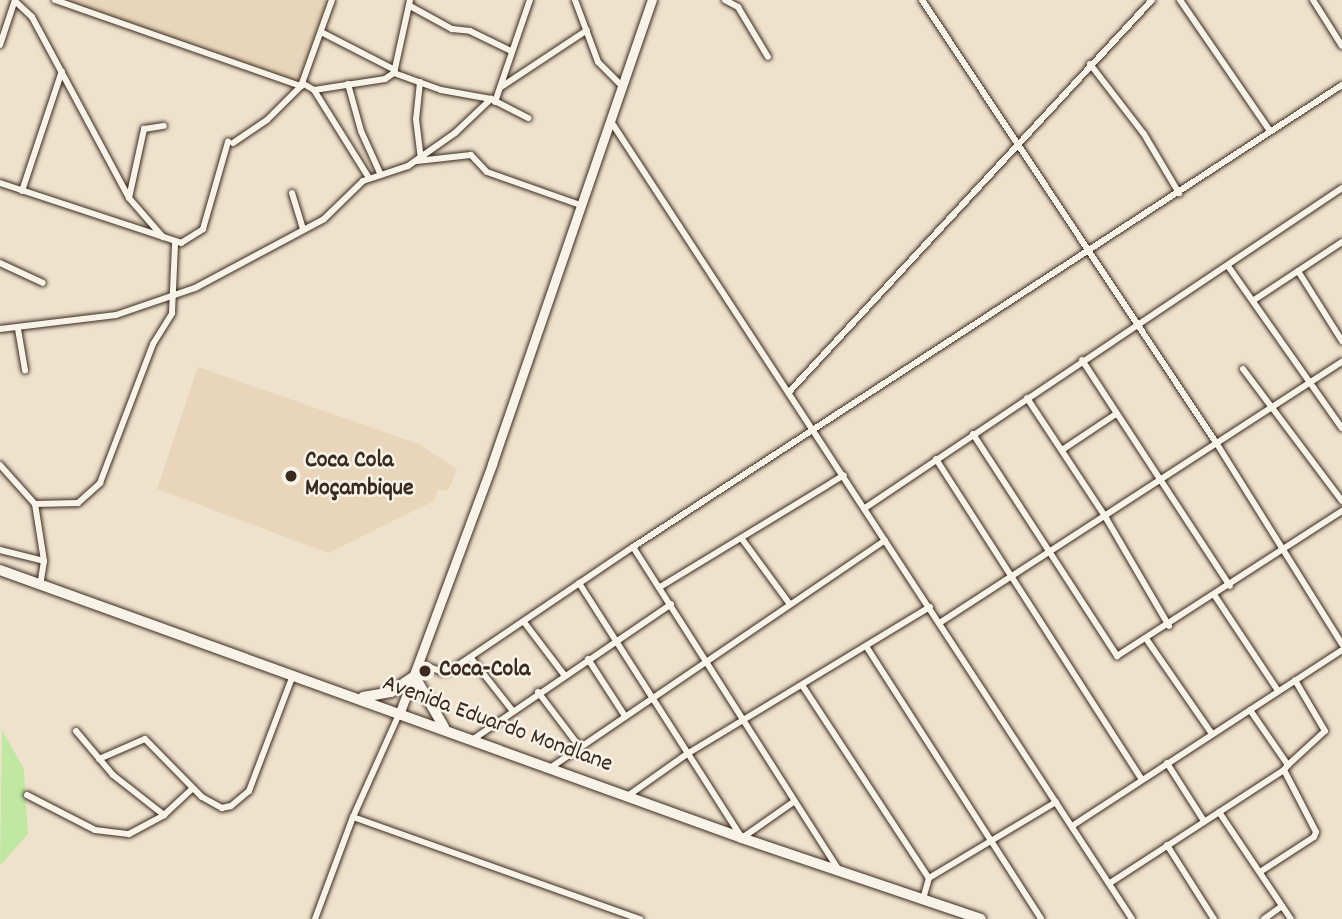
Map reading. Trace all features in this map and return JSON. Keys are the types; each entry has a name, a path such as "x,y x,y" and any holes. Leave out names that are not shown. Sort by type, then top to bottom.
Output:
{"main road":[{"path":"400,712 415,676 652,0"},
{"name":"Avenida Eduardo Mondlane","path":"0,570 400,712 742,838 981,919"},
{"path":"359,698 391,692 415,676"},
{"path":"415,676 429,709 446,729"}],"street":[{"path":"0,45 15,0 32,17 129,198 166,242"},
{"path":"55,0 314,90 369,178"},
{"path":"0,183 134,226 166,242 175,243 196,237 203,229 230,142 277,111 302,84 332,0"},
{"path":"0,330 116,315 172,297 334,213 369,178 381,176 418,159 493,100 501,87 530,0"},
{"path":"575,0 603,70 622,86"},
{"path":"725,0 738,7 768,57"},
{"path":"922,0 1217,444 1342,643"},
{"path":"789,392 1152,0"},
{"path":"1180,0 1270,131"},
{"path":"1313,0 1342,46"},
{"path":"314,90 387,79 395,71 410,3 452,29 470,31 511,51"},
{"path":"501,87 587,30"},
{"path":"321,32 420,82 493,100 528,118"},
{"path":"1090,64 1144,134 1179,193"},
{"path":"22,191 62,71"},
{"path":"418,159 416,119 420,82"},
{"path":"348,84 361,131 381,176"},
{"path":"419,663 442,672 471,658 633,547 1342,85"},
{"path":"610,120 941,622 1132,919"},
{"path":"129,198 144,129 164,126"},
{"path":"418,159 471,155 487,172 580,205"},
{"path":"865,508 1082,360 1341,192"},
{"path":"292,193 303,229"},
{"path":"1254,300 1342,242"},
{"path":"35,504 78,503 100,483 152,344 172,313 175,243"},
{"path":"0,263 43,283"},
{"path":"1228,266 1312,381 1342,428"},
{"path":"1298,271 1342,341"},
{"path":"18,329 24,370"},
{"path":"1082,360 1158,483 1230,586"},
{"path":"941,622 1106,518 1342,362"},
{"path":"1243,369 1342,501"},
{"path":"1027,398 1106,518 1169,626"},
{"path":"1062,450 1116,414"},
{"path":"973,434 1113,653 1122,655 1284,552 1342,511"},
{"path":"936,459 1141,778"},
{"path":"0,464 35,504 44,561 40,585"},
{"path":"660,587 844,475"},
{"path":"742,539 789,603"},
{"path":"550,768 885,540"},
{"path":"633,547 671,604 792,803 841,873"},
{"path":"0,550 44,561"},
{"path":"579,583 618,640 742,838 792,803"},
{"path":"1215,596 1278,691"},
{"path":"472,740 538,692 671,604"},
{"path":"629,795 687,754 743,723 930,607"},
{"path":"524,622 565,676"},
{"path":"1147,640 1212,734"},
{"path":"866,646 1041,919"},
{"path":"1072,826 1141,778 1342,650"},
{"path":"471,658 512,710"},
{"path":"588,659 625,716"},
{"path":"99,759 145,739 192,789 222,808 240,801 249,791 293,675"},
{"path":"1110,883 1286,768 1325,730 1295,680"},
{"path":"802,685 929,878"},
{"path":"538,692 579,746"},
{"path":"1250,710 1286,768 1316,832 1314,837 1260,872"},
{"path":"315,919 353,817 400,712"},
{"path":"76,731 99,759 164,815"},
{"path":"1167,763 1204,821"},
{"path":"27,795 58,814 108,832 129,834 164,815 192,789"},
{"path":"923,899 929,878 1056,802"},
{"path":"1219,811 1291,919"},
{"path":"353,817 640,919"},
{"path":"1167,845 1214,919"},
{"path":"1264,919 1282,906"}],"shaded area":[{"path":"54,0 327,0 298,87"},
{"path":"198,367 419,444 457,469 448,491 438,489 434,501 328,553 157,489"}],"green space":[{"path":"2,730 24,769 28,834 0,866"}],"place":[{"name":"Coca Cola Moçambique","path":"291,476"},
{"name":"Coca-Cola","path":"425,671"}]}
